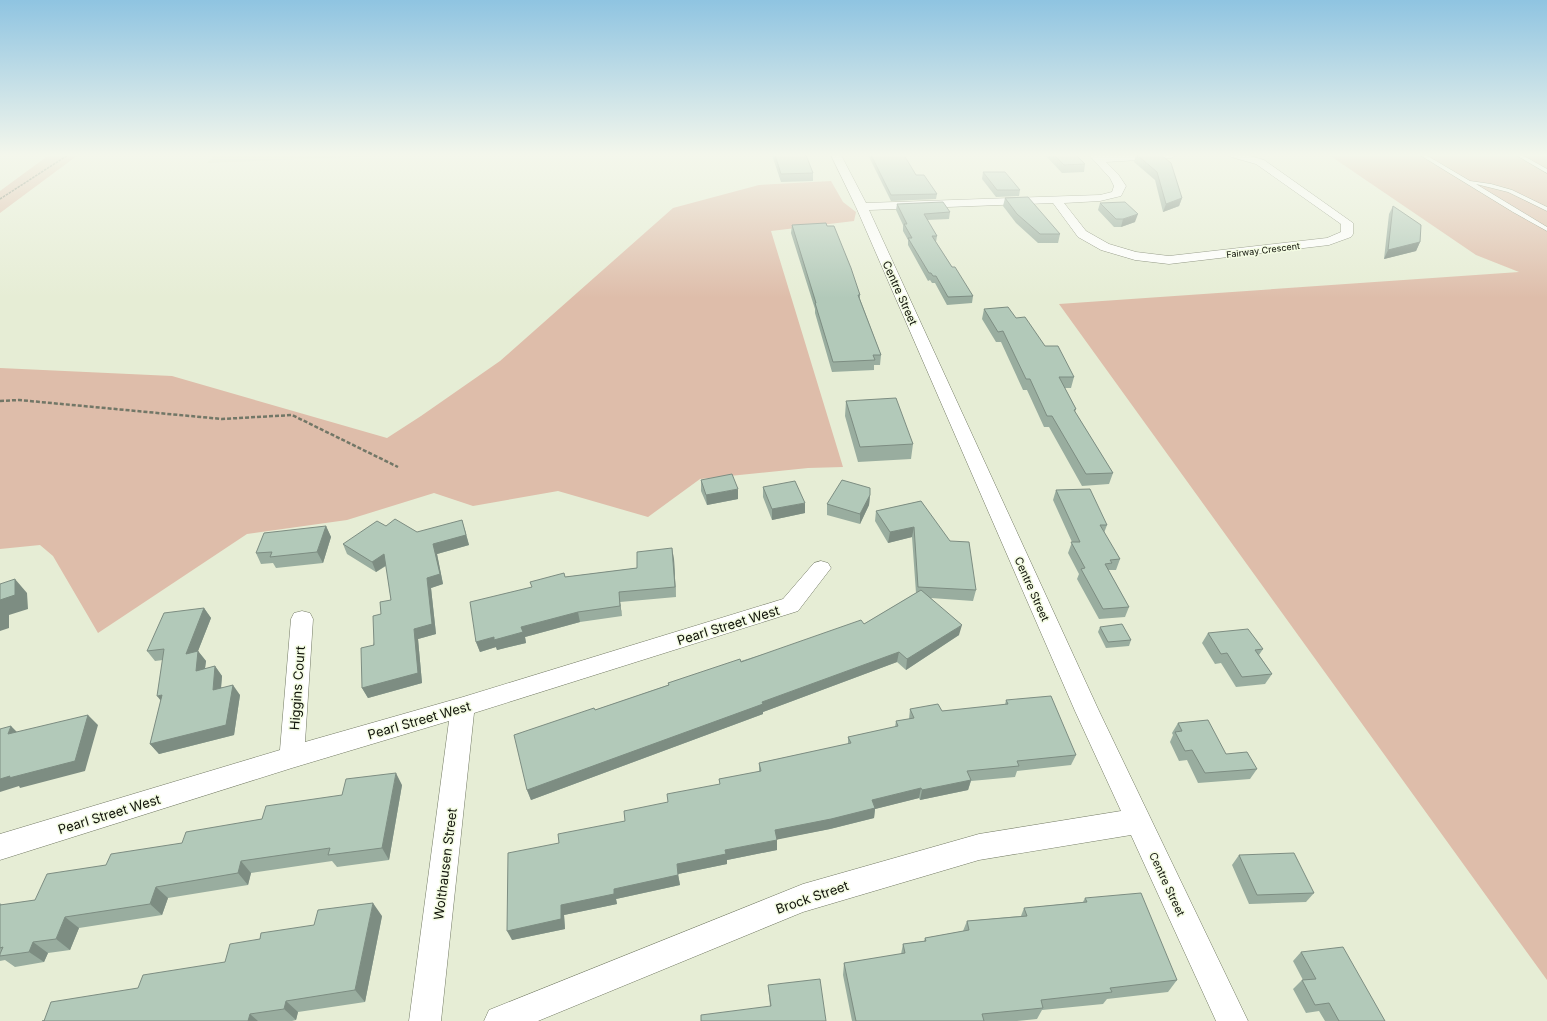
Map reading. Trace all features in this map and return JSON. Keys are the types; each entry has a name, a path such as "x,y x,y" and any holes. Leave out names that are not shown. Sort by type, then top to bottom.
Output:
{"street":[{"name":"Centre Street","path":"859,203 1080,697 1232,1021"},
{"path":"862,208 992,203"},
{"name":"Fairway Crescent","path":"1058,203 1082,234 1105,246 1135,256 1169,260 1329,241 1347,234 1346,223 1318,203"},
{"name":"Pearl Street West","path":"0,847 292,757 463,708 790,605 821,568"},
{"name":"Higgins Court","path":"292,757 302,619"},
{"name":"Wolthausen Street","path":"425,1021 430,994 463,708"},
{"name":"Brock Street","path":"500,1021 803,898 979,847 1138,821"}],"lane":[{"path":"1501,203 1526,218 1547,228"},
{"path":"1535,203 1547,209"}],"path":[{"path":"0,401 19,400 222,419 292,415 398,467"}],"shaded area":[{"path":"0,203 14,203 0,213"},
{"path":"693,203 844,203 856,212 854,221 771,231 843,467 808,468 700,479 648,517 558,491 473,506 434,493 347,520 247,534 98,633 53,556 40,545 0,549 0,368 172,376 387,438 500,361 673,208"},
{"path":"1399,203 1547,203 1547,980 1059,304 1519,272 1476,255"}],"building":[{"path":"943,203 950,212 924,214 937,236 932,236 952,267 955,267 973,296 948,297 936,276 929,273 908,238 912,238 904,224 907,224 897,204"},
{"path":"1008,203 1033,203 1060,234 1040,234 1017,214"},
{"path":"1100,203 1126,203 1138,214 1123,219 1116,219"},
{"path":"1393,206 1421,225 1420,242 1388,250"},
{"path":"826,223 827,226 834,226 851,268 860,295 858,295 881,355 873,355 875,360 833,362 792,225"},
{"path":"1008,307 1016,318 1025,317 1045,346 1058,346 1074,377 1059,377 1076,409 1074,410 1113,473 1086,474 1052,416 1047,416 1030,379 1026,379 1003,331 998,332 984,309"},
{"path":"896,398 913,444 860,447 846,401"},
{"path":"732,474 738,489 706,495 701,480"},
{"path":"842,480 870,488 870,495 860,514 827,504"},
{"path":"795,481 805,503 772,509 763,487"},
{"path":"1090,489 1107,525 1100,525 1120,559 1110,560 1112,563 1105,564 1129,607 1103,609 1081,569 1085,568 1071,542 1080,542 1056,490"},
{"path":"921,501 950,541 969,542 976,590 918,587 914,527 890,532 876,511"},
{"path":"395,519 417,532 462,520 466,535 433,544 440,574 427,578 432,624 414,629 418,673 362,688 361,648 374,645 373,616 381,614 380,602 391,600 384,554 372,562 343,544 377,521 386,526"},
{"path":"326,526 317,552 270,557 272,552 256,553 264,533"},
{"path":"672,548 675,587 619,592 620,606 578,612 521,627 523,632 494,640 494,637 476,642 470,602 532,587 530,582 564,573 565,577 637,568 637,552"},
{"path":"15,579 15,595 0,600 0,584"},
{"path":"921,590 962,625 907,659 899,652 762,702 763,704 527,790 514,735 594,708 595,710 669,685 668,683 740,659 741,662 861,620 864,624"},
{"path":"204,608 186,654 198,651 196,671 215,666 213,690 233,685 226,725 150,744 162,695 157,696 164,649 147,651 164,613"},
{"path":"1122,624 1131,640 1108,642 1100,627"},
{"path":"1248,629 1263,649 1255,650 1272,674 1242,677 1227,653 1221,654 1208,633"},
{"path":"1051,696 1076,755 1017,761 1019,766 967,771 971,780 922,790 921,788 872,800 875,808 831,819 775,830 777,840 725,850 726,854 677,864 678,875 614,889 614,894 561,905 561,919 507,931 508,853 559,843 558,834 625,821 624,811 668,802 667,794 720,784 719,779 761,771 759,763 851,743 848,737 898,726 896,721 914,718 910,709 938,704 942,711 1008,704 1006,700"},
{"path":"88,715 75,761 0,779 0,729 11,726 8,734"},
{"path":"1208,720 1226,754 1247,752 1257,769 1205,773 1192,750 1185,751 1175,732 1182,731 1178,723"},
{"path":"396,773 382,848 328,855 330,848 241,861 238,873 156,887 150,904 65,917 56,939 33,942 29,952 0,956 3,947 0,948 0,905 35,900 47,874 106,865 111,854 182,843 186,832 262,819 266,806 342,795 346,779"},
{"path":"1294,853 1314,893 1257,895 1239,855"},
{"path":"1141,893 1177,980 1110,988 1112,992 1041,1000 1043,1008 982,1014 984,1021 856,1021 844,963 905,953 903,944 926,941 925,938 969,930 967,921 1027,916 1024,908 1087,902 1085,898"},
{"path":"373,903 355,990 286,1001 284,1009 250,1014 248,1021 44,1021 51,1002 138,988 143,975 225,962 230,944 260,939 261,933 314,925 318,910"},
{"path":"1343,947 1385,1021 1339,1021 1329,1003 1315,1005 1302,980 1316,979 1301,952"},
{"path":"820,979 826,1021 701,1021 701,1015 771,1006 768,985"}]}
